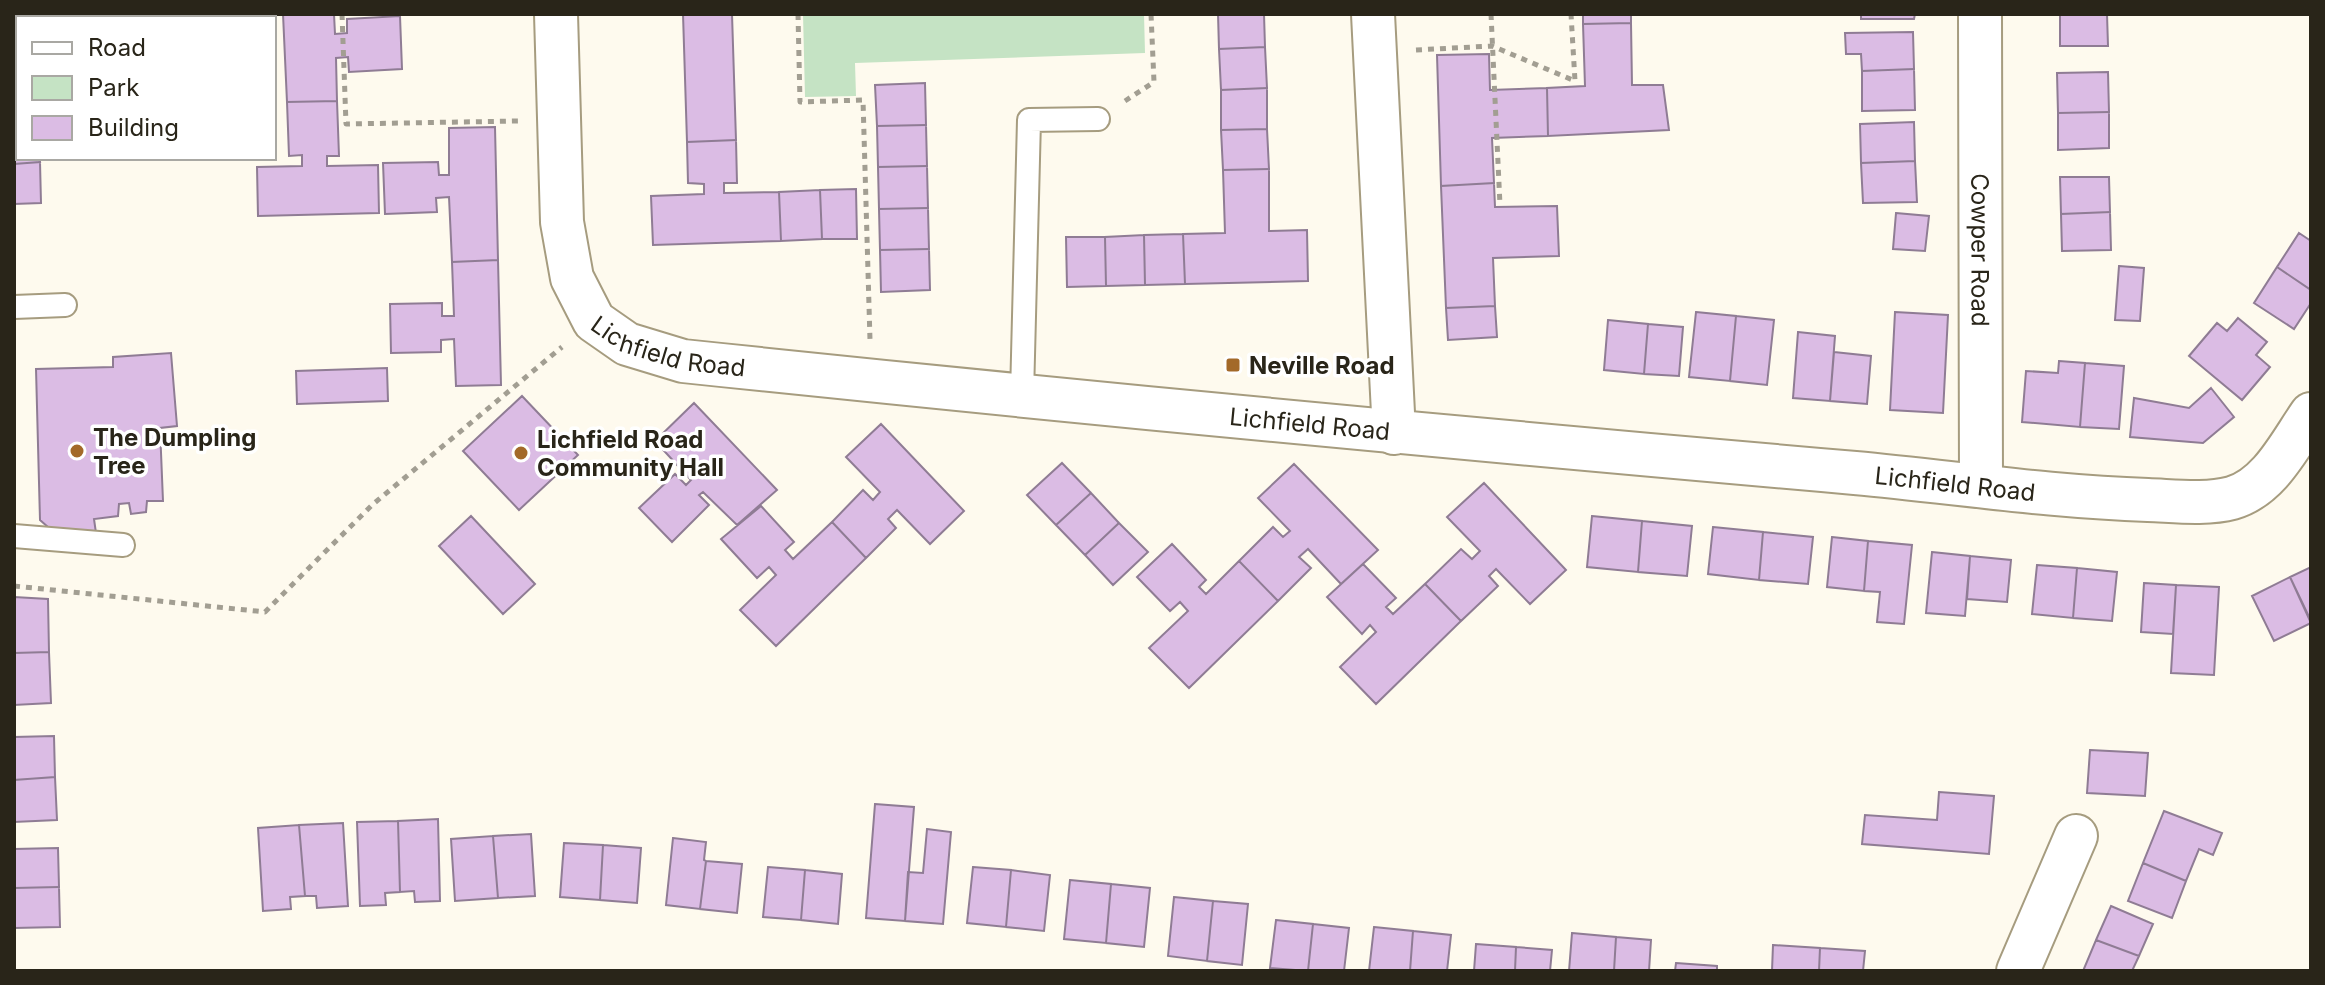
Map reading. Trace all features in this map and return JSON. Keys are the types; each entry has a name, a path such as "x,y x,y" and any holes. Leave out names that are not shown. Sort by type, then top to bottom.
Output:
{"street":[{"name":"Lichfield Road","path":"556,14 562,222 572,278 594,321 627,344 683,361 1394,433 1981,484 2090,498 2199,501 2232,497 2257,486 2271,472 2311,414"},
{"name":"Cowper Road","path":"1980,14 1981,484"},
{"path":"1374,33 1394,433"},
{"path":"2018,971 2076,836"}],"lane":[{"path":"1022,395 1029,120 1098,119"},
{"path":"14,307 65,305"},
{"path":"14,536 123,545"}],"path":[{"path":"342,14 346,124 559,120"},
{"path":"798,14 800,102 863,100 871,380"},
{"path":"1098,119 1154,82 1151,14"},
{"path":"1491,14 1500,205"},
{"path":"1374,33 1492,46 1575,81 1571,14"},
{"path":"14,586 265,612 372,505 594,321"}],"green space":[{"path":"803,14 1144,14 1145,53 855,63 856,96 805,97"}],"building":[{"path":"283,14 334,14 335,34 347,33 347,19 400,16 402,69 349,72 348,57 336,58 337,101 287,102"},
{"path":"683,14 732,14 736,140 687,142"},
{"path":"1218,14 1264,14 1265,47 1219,49"},
{"path":"1583,14 1631,14 1631,23 1583,24"},
{"path":"1861,14 1915,14 1914,19 1861,19"},
{"path":"2060,14 2107,14 2108,46 2060,46"},
{"path":"1631,23 1632,85 1663,85 1669,130 1548,136 1547,88 1585,86 1583,24"},
{"path":"1913,32 1914,69 1862,71 1861,54 1846,54 1845,33"},
{"path":"1265,47 1267,88 1221,90 1219,49"},
{"path":"1489,54 1490,90 1547,88 1548,136 1492,138 1494,183 1441,186 1437,55"},
{"path":"1914,69 1915,110 1862,111 1862,71"},
{"path":"2108,72 2109,112 2058,113 2057,73"},
{"path":"925,83 926,125 877,126 875,85"},
{"path":"1267,88 1267,129 1221,130 1221,90"},
{"path":"337,101 339,156 327,156 327,166 378,165 379,213 258,216 257,167 302,166 302,155 289,156 287,102"},
{"path":"2109,112 2109,148 2058,150 2058,113"},
{"path":"1914,122 1915,161 1861,163 1860,124"},
{"path":"926,125 927,166 878,167 877,126"},
{"path":"14,127 16,160 40,162 14,164"},
{"path":"495,127 498,260 452,262 449,197 436,198 437,212 385,214 383,163 438,162 439,175 449,175 449,128"},
{"path":"1267,129 1269,169 1223,170 1221,130"},
{"path":"736,140 737,183 724,183 724,193 779,192 781,241 653,245 651,196 704,194 704,184 688,183 687,142"},
{"path":"1915,161 1917,202 1863,203 1861,163"},
{"path":"40,162 41,203 14,204 14,164"},
{"path":"927,166 928,208 879,209 878,167"},
{"path":"1269,169 1269,231 1307,230 1308,281 1185,284 1183,234 1225,233 1223,170"},
{"path":"2060,177 2109,177 2110,212 2061,214"},
{"path":"1494,183 1495,207 1557,206 1559,256 1493,258 1495,306 1446,308 1441,186"},
{"path":"856,189 857,239 822,239 820,190"},
{"path":"820,190 822,239 781,241 779,192"},
{"path":"928,208 929,249 880,250 879,209"},
{"path":"2110,212 2111,250 2062,251 2061,214"},
{"path":"1896,213 1929,216 1925,251 1893,249"},
{"path":"2299,233 2311,241 2311,290 2277,267"},
{"path":"1183,234 1185,284 1145,285 1144,235"},
{"path":"1144,235 1145,285 1106,286 1105,237"},
{"path":"1066,237 1105,237 1106,286 1067,287"},
{"path":"929,249 930,290 881,292 880,250"},
{"path":"498,260 501,385 456,386 454,339 441,340 441,352 391,353 390,304 442,303 442,316 454,316 452,262"},
{"path":"2119,266 2144,268 2140,321 2115,320"},
{"path":"2277,267 2311,290 2311,303 2294,329 2254,303"},
{"path":"1495,306 1497,337 1448,340 1446,308"},
{"path":"1696,312 1736,316 1730,381 1689,377"},
{"path":"1895,312 1948,315 1943,413 1890,410"},
{"path":"1736,316 1774,320 1767,385 1730,381"},
{"path":"2238,318 2267,342 2256,355 2270,367 2242,400 2189,356 2217,323 2227,331"},
{"path":"1608,320 1648,324 1644,374 1604,370"},
{"path":"1648,324 1683,327 1679,376 1644,374"},
{"path":"1798,332 1835,336 1830,401 1793,398"},
{"path":"1834,352 1871,356 1867,404 1830,401"},
{"path":"171,353 177,426 160,428 163,501 147,501 146,512 131,514 129,503 119,504 118,516 94,519 96,533 57,535 40,520 36,369 113,367 113,357"},
{"path":"2059,361 2085,363 2080,427 2022,422 2026,371 2058,373"},
{"path":"2085,363 2124,366 2119,429 2080,427"},
{"path":"387,368 388,401 297,404 296,371"},
{"path":"2211,388 2234,417 2203,443 2130,437 2134,398 2189,408"},
{"name":"Lichfield Road Community Hall","path":"522,396 578,455 519,510 463,451"},
{"path":"694,403 777,490 737,525 703,492 699,495 709,505 672,542 639,508 675,474 686,485 691,480 655,441"},
{"path":"881,424 964,511 930,544 897,510 888,519 896,528 866,558 832,522 863,490 873,500 880,492 846,457"},
{"path":"1062,463 1091,493 1056,525 1027,495"},
{"path":"1294,464 1378,550 1341,584 1308,549 1299,557 1311,568 1278,601 1239,561 1273,527 1283,537 1290,531 1258,498"},
{"path":"1484,483 1566,570 1530,604 1496,569 1489,576 1498,586 1461,621 1425,584 1461,549 1472,559 1480,551 1447,517"},
{"path":"1091,493 1119,523 1085,555 1056,525"},
{"path":"761,506 794,542 785,550 793,559 832,522 866,558 776,646 740,610 776,575 769,567 757,578 721,539"},
{"path":"471,516 535,584 503,614 439,546"},
{"path":"1592,516 1642,521 1638,572 1587,567"},
{"path":"1642,521 1692,526 1687,576 1638,572"},
{"path":"1119,523 1148,552 1113,585 1085,555"},
{"path":"1713,527 1763,532 1759,580 1708,574"},
{"path":"1763,532 1813,537 1808,584 1759,580"},
{"path":"1832,537 1868,541 1864,591 1827,587"},
{"path":"1868,541 1912,545 1904,624 1877,622 1880,592 1864,591"},
{"path":"1172,544 1206,580 1199,587 1206,594 1239,561 1278,601 1189,688 1149,648 1188,611 1180,602 1170,611 1137,577"},
{"path":"1932,552 1970,556 1965,616 1926,613"},
{"path":"1970,556 2011,560 2007,602 1967,599"},
{"path":"1363,564 1396,598 1386,607 1393,614 1425,584 1461,621 1376,704 1340,667 1376,632 1370,625 1362,634 1327,597"},
{"path":"2037,565 2077,568 2073,618 2032,614"},
{"path":"2311,567 2311,621 2290,577"},
{"path":"2077,568 2117,572 2112,621 2073,618"},
{"path":"2290,577 2311,623 2274,641 2252,596"},
{"path":"2144,583 2176,585 2173,634 2141,632"},
{"path":"2176,585 2219,587 2214,675 2171,673"},
{"path":"14,597 48,599 49,652 14,653"},
{"path":"49,652 51,703 14,705 14,653"},
{"path":"54,736 55,777 14,780 14,737"},
{"path":"2090,750 2148,753 2145,796 2087,793"},
{"path":"55,777 57,820 14,822 14,780"},
{"path":"1939,792 1994,796 1989,854 1862,844 1865,815 1937,820"},
{"path":"875,804 914,807 905,921 866,918"},
{"path":"2164,811 2222,833 2213,855 2199,849 2186,881 2143,863"},
{"path":"438,819 440,901 415,902 414,891 400,892 398,821"},
{"path":"398,821 400,892 385,893 386,905 360,906 357,822"},
{"path":"343,823 348,906 317,908 316,896 305,896 299,825"},
{"path":"299,825 305,896 290,897 291,909 263,911 258,828"},
{"path":"927,829 951,832 943,924 905,921 908,872 923,873"},
{"path":"531,834 535,896 498,898 493,836"},
{"path":"493,836 498,898 455,901 451,839"},
{"path":"673,838 706,842 700,909 666,905"},
{"path":"564,843 603,845 600,900 560,897"},
{"path":"603,845 641,848 637,903 600,900"},
{"path":"58,848 59,887 14,888 14,849"},
{"path":"706,861 742,864 737,913 700,909"},
{"path":"2143,863 2186,881 2172,918 2128,901"},
{"path":"768,867 805,870 801,920 763,917"},
{"path":"973,867 1011,870 1006,927 967,923"},
{"path":"805,870 842,874 838,924 801,920"},
{"path":"1011,870 1050,875 1044,931 1006,927"},
{"path":"1070,880 1111,884 1106,943 1064,939"},
{"path":"1111,884 1150,888 1144,947 1106,943"},
{"path":"59,887 60,927 14,928 14,888"},
{"path":"1174,897 1213,901 1207,961 1168,956"},
{"path":"1213,901 1248,904 1242,965 1207,961"},
{"path":"2111,906 2153,924 2139,956 2096,940"},
{"path":"1276,920 1313,924 1308,971 1270,968"},
{"path":"1313,924 1349,928 1344,971 1308,971"},
{"path":"1374,927 1413,931 1410,971 1369,971"},
{"path":"1413,931 1451,935 1447,971 1410,971"},
{"path":"1572,933 1616,937 1614,971 1569,971"},
{"path":"1616,937 1651,940 1649,971 1614,971"},
{"path":"2096,940 2139,956 2132,971 2083,971"},
{"path":"1476,944 1516,947 1515,971 1474,971"},
{"path":"1773,945 1820,948 1819,971 1772,971"},
{"path":"1516,947 1552,950 1550,971 1515,971"},
{"path":"1820,948 1865,951 1863,971 1819,971"},
{"path":"1676,963 1717,966 1717,971 1675,971"}],"place":[{"name":"Neville Road","path":"1233,365"},
{"name":"The Dumpling Tree","path":"77,451"},
{"name":"Lichfield Road Community Hall","path":"521,453"}]}
